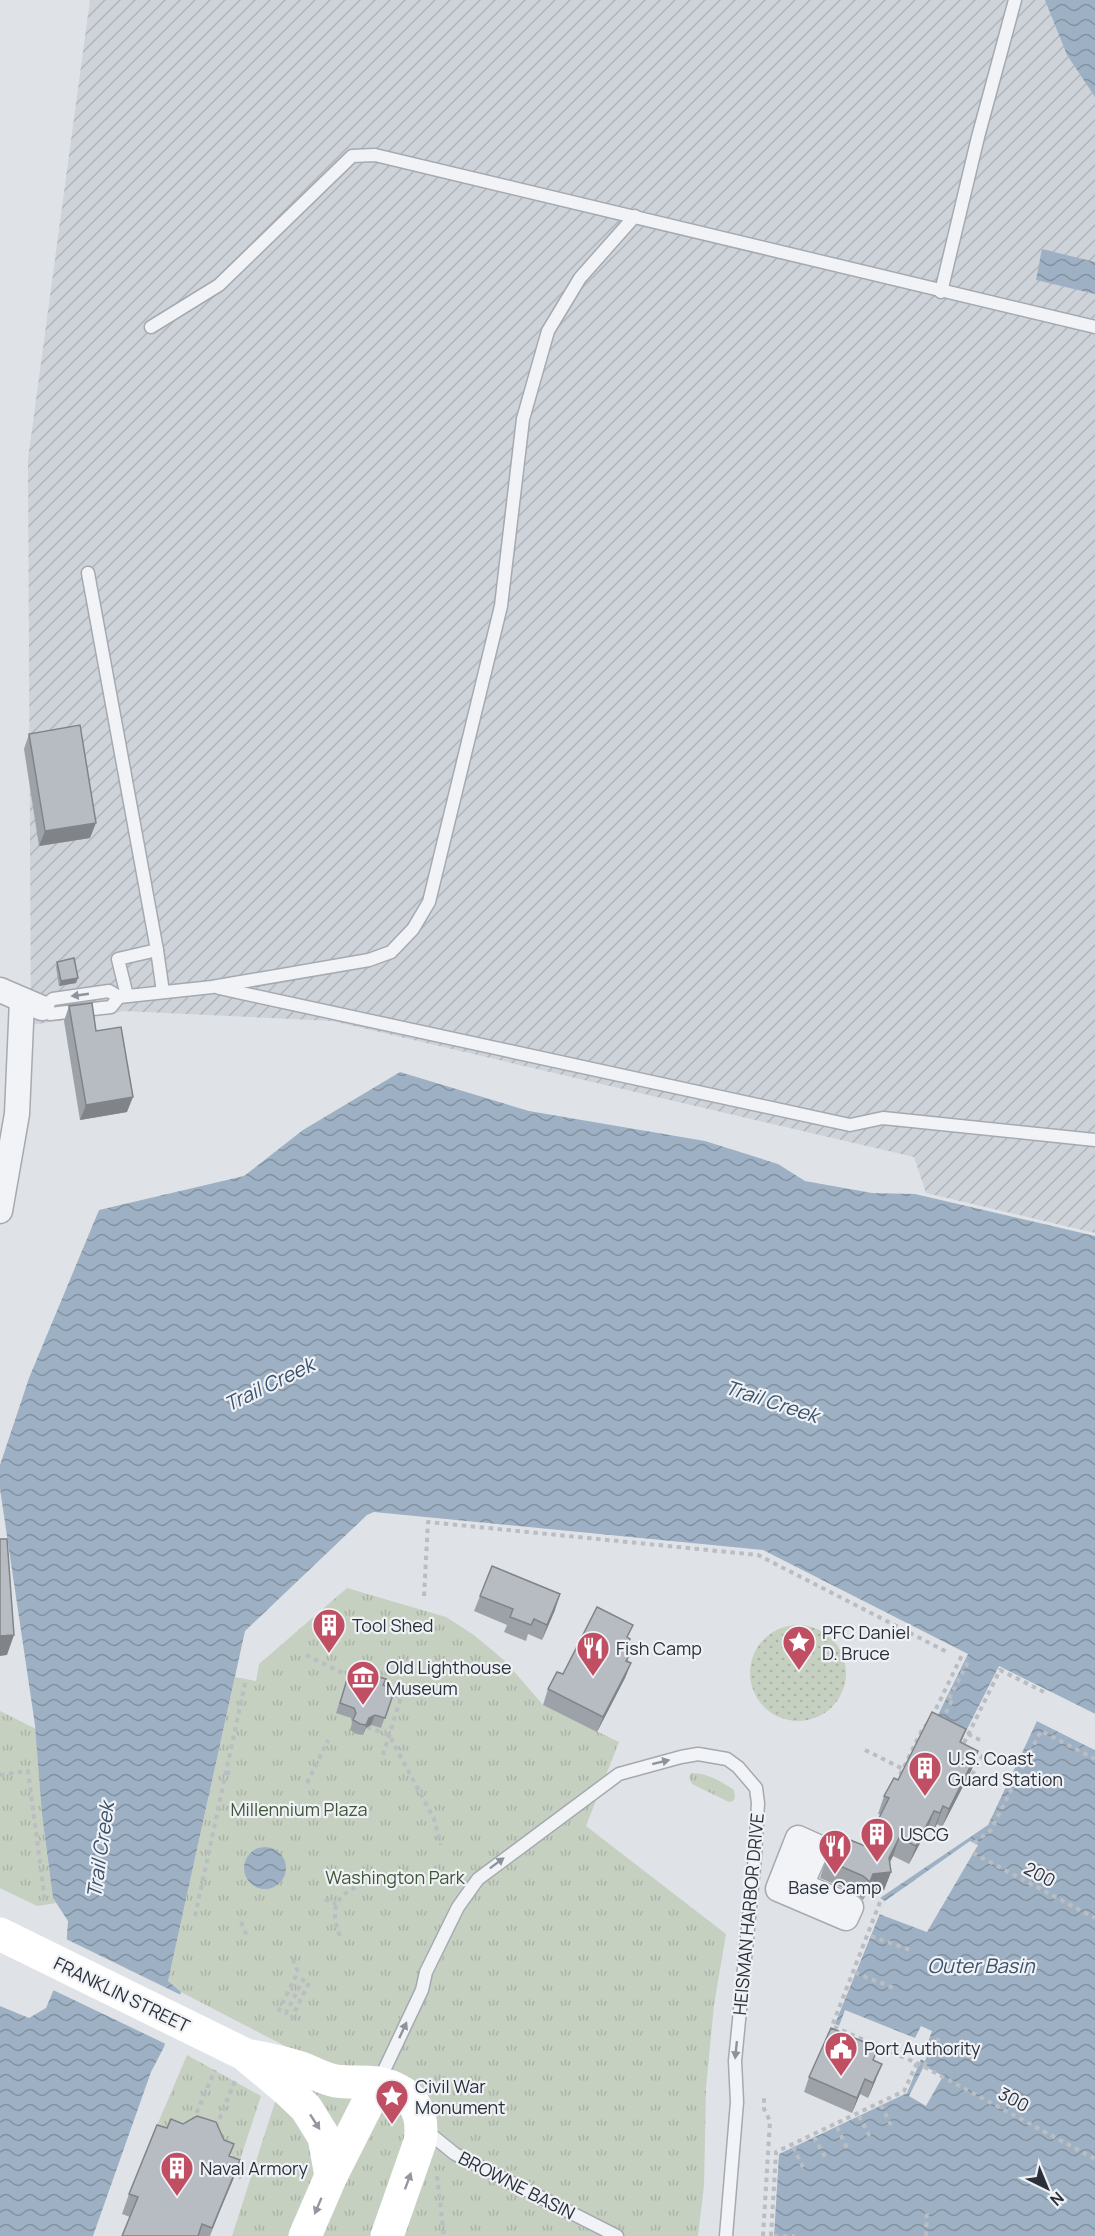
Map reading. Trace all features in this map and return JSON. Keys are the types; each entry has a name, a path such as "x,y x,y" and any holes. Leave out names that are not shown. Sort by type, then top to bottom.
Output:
{"street":[{"path":"0,990 32,1004 17,1114 0,1211"},
{"name":"FRANKLIN STREET","path":"0,1934 190,2026 232,2066 286,2089 306,2108 324,2137 331,2176"},
{"name":"FRANKLIN STREET","path":"232,2066 285,2063 334,2080 378,2083"},
{"path":"305,2236 331,2176 378,2083 393,2088 409,2098 421,2115 423,2128 410,2174 387,2236"}],"lane":[{"path":"941,292 978,137 1016,0"},
{"path":"151,327 219,285 352,156 375,155 1095,327"},
{"path":"32,1004 74,995 109,991 123,997 212,987 369,960 391,952 413,929 429,902 501,606 523,419 548,331 580,278 635,216"},
{"path":"88,573 164,992"},
{"path":"123,997 118,959 157,950"},
{"path":"212,987 850,1125 883,1118 1095,1140"},
{"name":"HEISMAN HARBOR DRIVE","path":"378,2083 422,1990 426,1972 458,1907 478,1879 619,1774 674,1758 698,1754 727,1759 738,1767 756,1788 758,1803 735,2061 737,2102 726,2236"},
{"name":"BROWNE BASIN","path":"423,2128 455,2154 616,2236"}],"path":[{"path":"424,1596 428,1522 758,1555 947,1652"},
{"path":"306,1655 359,1679"},
{"path":"894,1788 962,1655"},
{"path":"928,1725 939,1728 951,1702 948,1701 968,1662"},
{"path":"963,1743 1000,1670 1046,1693"},
{"path":"195,1916 246,1679"},
{"path":"383,1755 401,1697 385,1691"},
{"path":"367,1727 389,1735 434,1819 441,1845"},
{"path":"974,1843 991,1830 1041,1731 1095,1759"},
{"path":"968,1734 980,1740"},
{"path":"955,1739 982,1757 972,1775"},
{"path":"307,1783 328,1740"},
{"path":"865,1750 903,1769"},
{"path":"0,1775 28,1771 45,1901"},
{"path":"226,1772 235,1774"},
{"name":"200","path":"973,1853 1095,1918"},
{"path":"340,1936 334,1917 336,1904 344,1893 367,1884"},
{"path":"325,1899 336,1904"},
{"name":"300","path":"880,1902 832,2026 920,2064 1095,2159"},
{"path":"241,1922 246,1938"},
{"path":"871,1936 910,1950"},
{"path":"293,1959 298,1972 279,2010 286,2013 303,1980 309,1983 292,2016 298,2020"},
{"path":"855,1973 897,1989"},
{"path":"795,2236 772,2236 777,2152 904,2091 940,2036"},
{"path":"191,2127 232,2066"},
{"path":"212,2136 232,2066"},
{"path":"763,2236 770,2121 764,2109 764,2094"},
{"path":"881,2105 892,2129"},
{"path":"859,2116 871,2139"},
{"path":"837,2127 849,2150"},
{"path":"814,2137 827,2160"},
{"path":"793,2147 805,2170"},
{"path":"229,2164 234,2174 241,2178"},
{"path":"437,2173 444,2236"},
{"path":"926,2236 927,2210"}],"shaded area":[{"path":"90,0 1095,0 1095,1233 926,1193 914,1157 332,1021 124,1011 31,1025 28,459"}],"green space":[{"name":"Washington Park","path":"347,1588 446,1617 474,1635 505,1661 543,1705 619,1742 586,1826 726,1934 714,2005 706,2088 704,2186 698,2236 232,2236 275,2102 319,2061 181,1992 168,1981 235,1677 256,1681 259,1664"},
{"path":"798,1625 816,1629 832,1639 842,1655 846,1673 842,1691 832,1707 816,1717 798,1721 780,1717 764,1707 754,1691 750,1673 754,1655 764,1639 780,1629"},
{"path":"0,1711 36,1729 42,1816 53,1898 56,1903 37,1906 0,1888"},
{"path":"691,1773 708,1776 724,1784 734,1790 735,1798 729,1802 692,1784 689,1778"},
{"path":"187,2055 261,2096 238,2166 217,2130 192,2119 165,2129 155,2130"}],"water":[{"path":"1045,0 1095,0 1095,97 1067,55"},
{"path":"1042,249 1095,262 1095,294 1036,280"},
{"name":"Trail Creek","path":"400,1072 529,1111 705,1141 778,1164 805,1181 872,1193 915,1194 1095,1236 1095,1714 999,1666 963,1737 934,1723 968,1654 763,1550 374,1512 367,1515 245,1631 168,1981 181,1992 164,2047 151,2072 93,2236 0,2236 0,2006 29,2018 46,2008 65,1963 68,1921 53,1898 42,1815 35,1725 0,1489 0,1465 29,1378 99,1210 244,1176 303,1130"},
{"name":"Outer Basin","path":"1037,1721 1095,1750 1095,2236 774,2236 779,2154 907,2093 921,2059 835,2024 885,1901 880,1898 988,1825"},
{"path":"265,1847 280,1853 286,1868 280,1883 265,1889 250,1883 244,1868 250,1853"}],"pier":[{"path":"1051,1692 1095,1714 1095,1717 1050,1694"},
{"path":"1038,1719 1095,1747 1095,1750 1037,1721"},
{"path":"970,1841 978,1845 927,1932 879,1914 885,1901"},
{"path":"64,1938 183,1996 168,2045 51,1989 62,1962"},
{"path":"845,2010 915,2038 921,2026 932,2031 928,2042 932,2044 925,2061 839,2026"},
{"path":"924,2066 943,2076 926,2106 909,2096"}],"building":[{"path":"80,725 96,823 45,831 29,734"},
{"path":"74,958 78,978 61,981 57,962"},
{"path":"92,1003 96,1031 121,1027 133,1097 86,1105 69,1006"},
{"path":"0,1539 7,1539 14,1635 0,1636"},
{"path":"492,1566 560,1594 547,1625 534,1619 531,1625 510,1617 513,1609 480,1596"},
{"name":"Fish Camp","path":"597,1607 633,1625 627,1637 630,1639 625,1649 631,1652 626,1661 631,1663 603,1717 548,1689 557,1672 563,1674"},
{"name":"Old Lighthouse Museum","path":"370,1674 386,1679 383,1685 395,1689 385,1718 375,1715 369,1718 366,1725 353,1720 356,1713 354,1708 340,1703 348,1676 367,1682"},
{"name":"U.S. Coast Guard Station","path":"932,1712 966,1729 960,1742 978,1751 949,1809 943,1806 940,1813 934,1811 916,1846 899,1838 889,1858 891,1872 873,1874 870,1882 863,1876 826,1860 838,1835 865,1846 889,1798 884,1796 894,1778 898,1780"},
{"name":"Port Authority","path":"831,2028 878,2048 873,2060 882,2064 873,2083 865,2079 857,2098 809,2077"},
{"name":"Naval Armory","path":"197,2116 216,2122 224,2140 234,2144 229,2156 240,2160 212,2228 202,2224 198,2236 122,2236 138,2197 129,2194 157,2125 167,2128 171,2119 183,2124"}],"place":[{"name":"Tool Shed","path":"329,1654"},
{"name":"PFC Daniel D. Bruce","path":"799,1671"},
{"name":"Fish Camp","path":"593,1677"},
{"name":"Old Lighthouse Museum","path":"363,1706"},
{"name":"U.S. Coast Guard Station","path":"925,1797"},
{"name":"USCG","path":"877,1863"},
{"name":"Base Camp","path":"835,1875"},
{"name":"Port Authority","path":"841,2077"},
{"name":"Civil War Monument","path":"392,2125"},
{"name":"Naval Armory","path":"177,2197"}],"park label":[{"name":"Millennium Plaza","path":"299,1809"}]}
